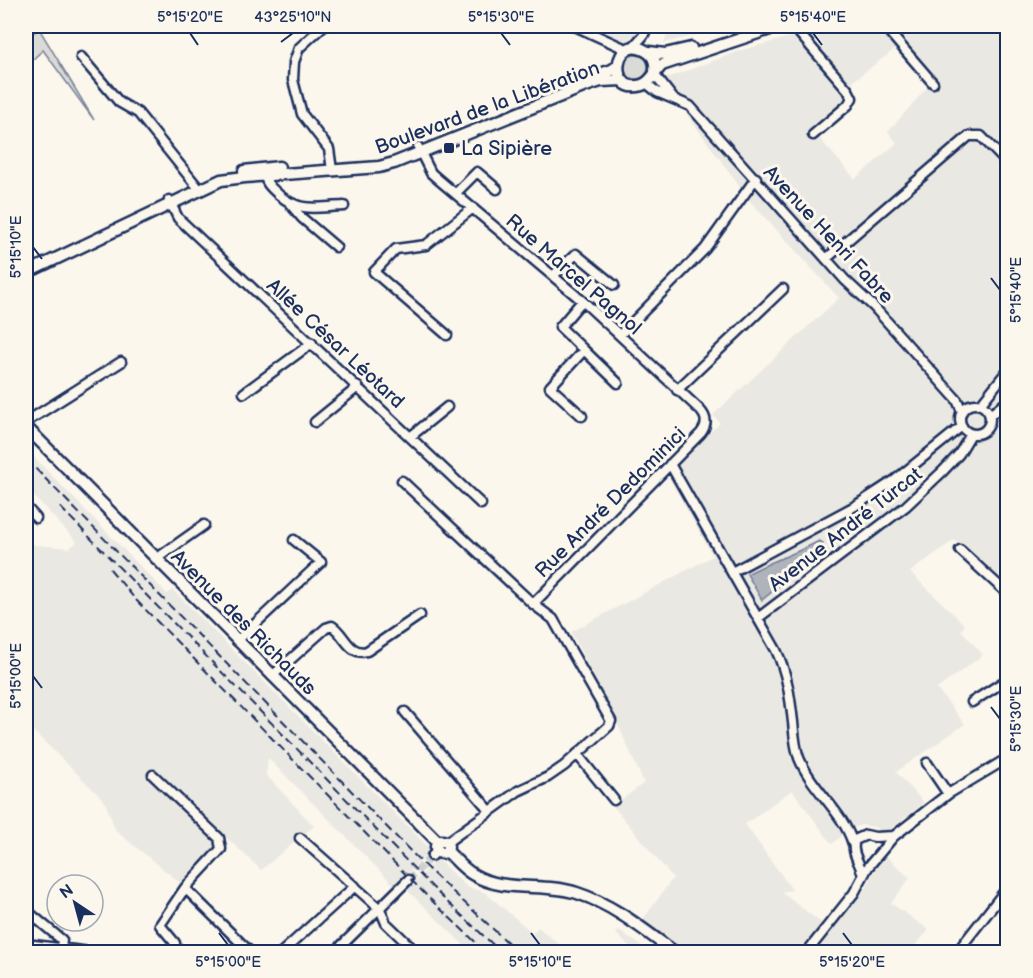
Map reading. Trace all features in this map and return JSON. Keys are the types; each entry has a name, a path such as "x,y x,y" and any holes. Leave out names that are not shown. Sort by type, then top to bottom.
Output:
{"street":[{"path":"323,26 298,48 293,80 302,114 329,149 332,167"},
{"path":"575,26 616,44 625,55"},
{"path":"625,55 643,36 648,26"},
{"path":"652,76 662,65 779,26"},
{"path":"795,26 798,33 848,90 852,98 848,105 813,135"},
{"path":"884,26 933,83"},
{"path":"643,36 647,51 655,61 652,76"},
{"path":"625,55 647,51 665,54 727,42"},
{"name":"Boulevard de la Libération","path":"26,273 198,188 228,178 264,172 332,167 378,167 612,70 625,55"},
{"name":"Boulevard de la Libération","path":"623,80 625,55"},
{"path":"81,57 119,102 138,113 198,188"},
{"name":"Boulevard de la Libération","path":"420,149 601,81 623,80 637,86 652,76"},
{"name":"Avenue Henri Fabre","path":"652,76 657,92 690,106 845,280 874,307 957,399 962,411"},
{"path":"826,259 969,136 981,136 1008,164"},
{"name":"Rue Marcel Pagnol","path":"420,149 431,173 620,335 702,412 706,421"},
{"path":"264,172 267,185 336,247"},
{"path":"456,193 477,172 497,189"},
{"path":"620,335 705,249 756,178"},
{"name":"Boulevard de la Libération","path":"26,268 170,202"},
{"name":"Allée César Léotard","path":"170,202 178,218 481,504"},
{"path":"290,204 303,208 344,206"},
{"path":"447,335 374,272 396,249 426,245 473,208"},
{"path":"553,276 576,254 614,285"},
{"path":"677,390 783,289"},
{"path":"582,301 560,327 618,383"},
{"path":"244,393 312,343"},
{"path":"582,416 550,387 584,350"},
{"path":"26,422 121,362"},
{"path":"980,405 1008,370"},
{"path":"315,422 358,387"},
{"name":"Avenue Henri Fabre","path":"957,399 970,405"},
{"path":"990,415 980,405 970,405 962,411 960,416 962,426 971,434 980,434 987,428 990,415 1008,401"},
{"path":"410,437 447,407"},
{"name":"Rue André Dedominici","path":"533,604 701,434 706,421"},
{"name":"Avenue André Turcat","path":"732,572 855,506 914,465 962,426"},
{"name":"Avenue des Richauds","path":"26,427 440,849 472,874 487,882 575,892 605,904 620,912 674,952"},
{"name":"Avenue André Turcat","path":"758,618 906,506 944,471 959,454 971,434"},
{"path":"670,464 776,650 785,671 795,742 800,760 810,779 845,825 863,877"},
{"path":"402,481 533,604 551,616 610,718 609,726 548,777 519,791 440,849"},
{"path":"26,507 36,518"},
{"path":"156,559 204,525"},
{"path":"237,641 321,562 294,540"},
{"path":"960,550 1008,594"},
{"path":"272,676 326,628 332,626 337,629 352,648 362,652 367,651 420,615"},
{"path":"972,702 1008,679"},
{"path":"405,712 490,811"},
{"path":"577,754 614,800"},
{"path":"807,952 854,893 877,856 894,836 948,794 1008,758"},
{"path":"927,763 948,794"},
{"path":"153,775 219,838 221,849 185,888 160,925 175,943 175,952"},
{"path":"845,825 862,835 894,836"},
{"path":"853,844 862,835"},
{"path":"858,859 866,862 877,856 880,845 875,837"},
{"path":"300,838 381,909 386,923 416,952"},
{"path":"335,952 408,880"},
{"path":"282,952 355,886"},
{"path":"957,952 1008,887"},
{"path":"185,888 250,952"},
{"path":"26,910 62,940 61,949"},
{"path":"26,944 90,952"}],"shaded area":[{"path":"26,26 49,26 41,32 94,120 43,50 26,66"},
{"path":"595,26 640,26 636,34 625,42"},
{"path":"670,26 733,26 664,43"},
{"path":"830,26 1007,26 1007,574 1000,583 954,540 910,572 965,625 961,630 983,655 937,689 965,724 896,772 924,803 884,834 875,827 861,825 850,829 832,844 792,790 745,824 792,890 781,892 832,931 867,887 875,868 886,856 910,878 891,903 929,930 909,952 680,952 643,925 644,918 673,878 613,806 644,783 618,725 571,632 713,556 667,474 720,423 713,415 839,298 750,201 662,80 742,50","holes":["895,49 930,84 888,132 897,143 855,179 813,131 850,99 844,88"]},
{"path":"631,55 641,55 648,62 648,72 641,79 631,79 624,72 624,62"},
{"path":"26,449 167,594 173,590 431,850 395,886 268,758 266,775 314,826 261,870 227,838 183,885 116,831 104,800 26,724 26,544 70,548 77,542 26,488"},
{"path":"819,541 823,543 823,549 762,600 747,574"},
{"path":"437,859 467,887 484,892 533,933 538,927 569,952 471,952 407,890"},
{"path":"619,930 650,952 625,952 630,947 616,934"}],"waterway":[{"path":"26,31 33,26"}],"tunnel":[{"path":"408,880 432,856"}],"railway":[{"path":"26,459 426,867 518,952"},
{"path":"60,507 442,897 501,952"},
{"path":"110,569 135,599 430,899 486,952"}],"place":[{"name":"La Sipière","path":"449,148"}]}
